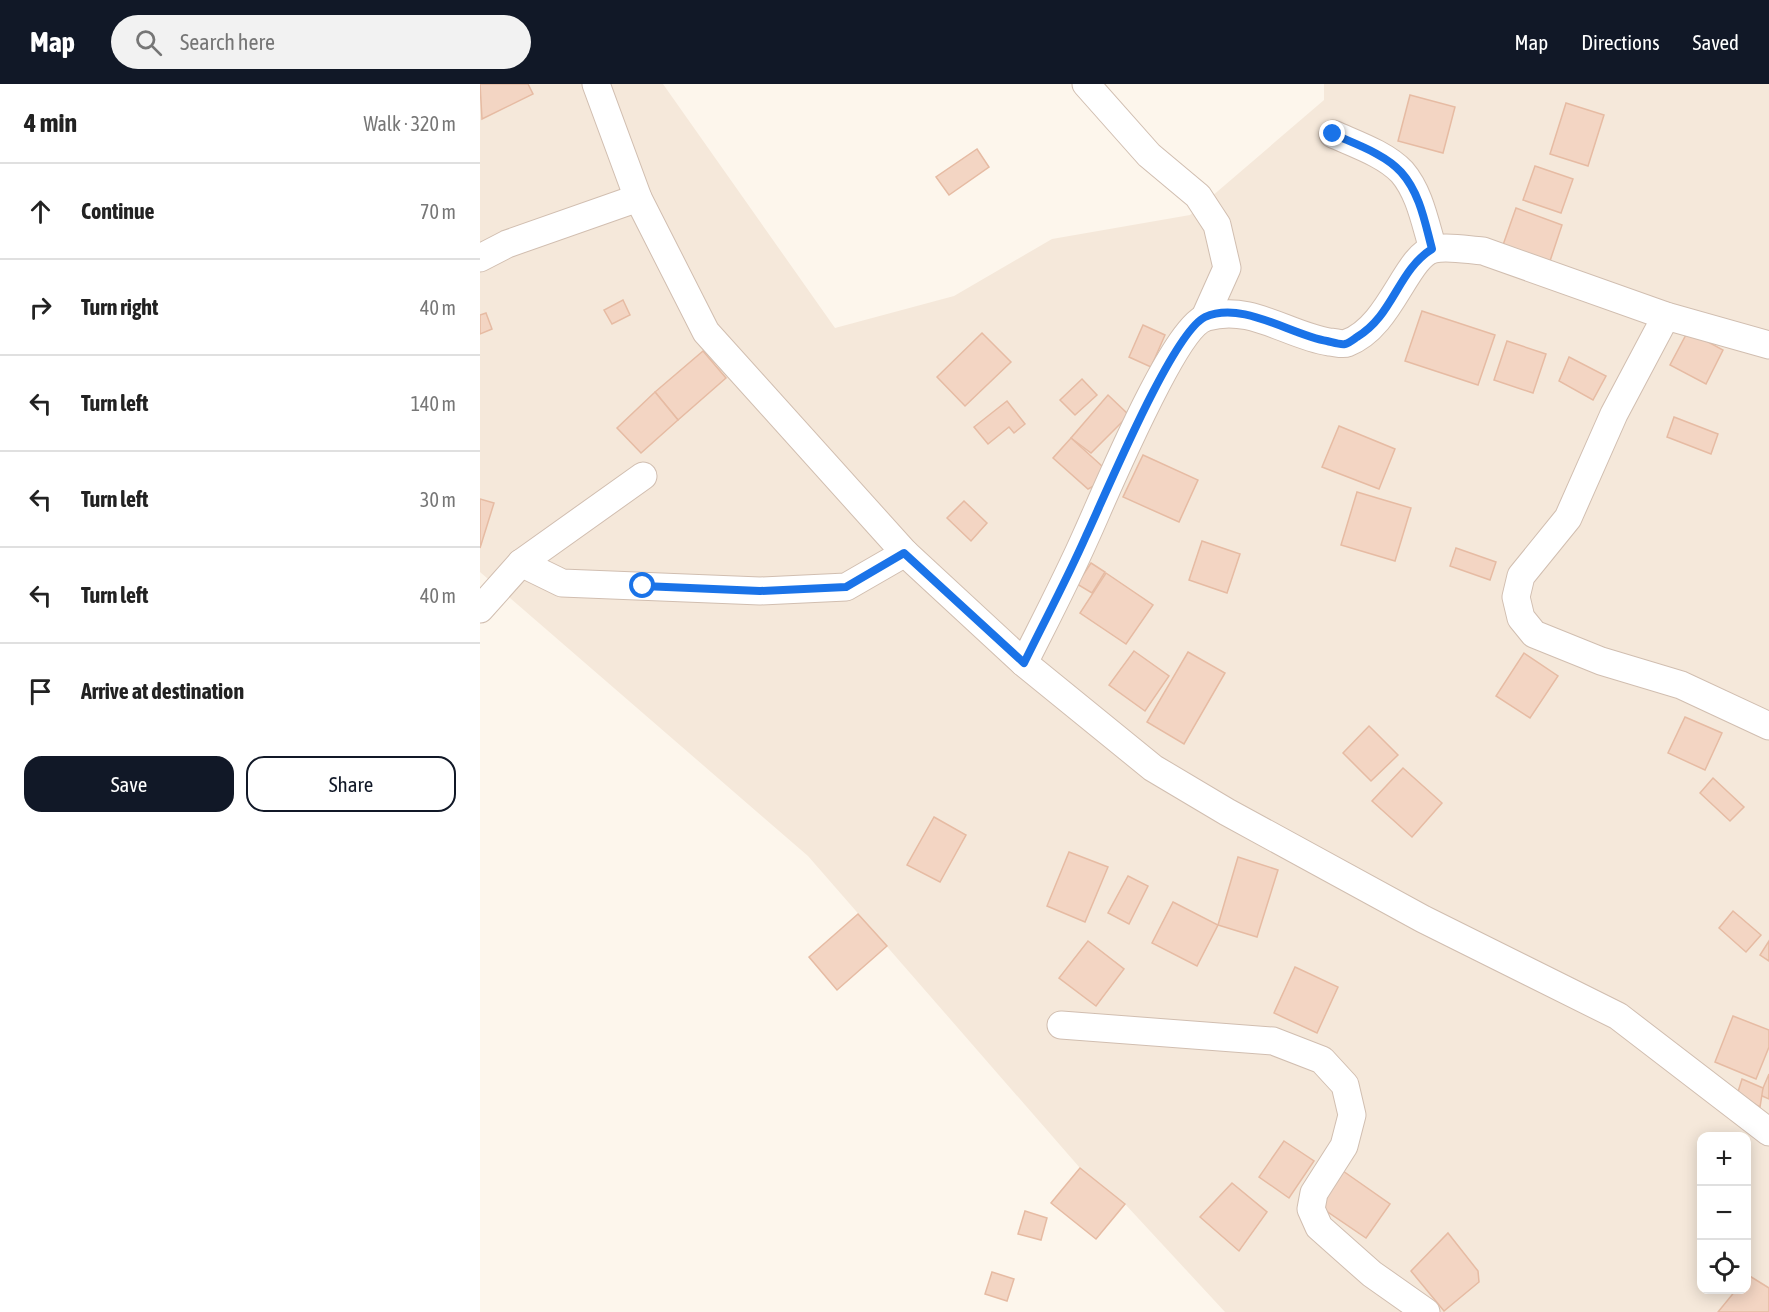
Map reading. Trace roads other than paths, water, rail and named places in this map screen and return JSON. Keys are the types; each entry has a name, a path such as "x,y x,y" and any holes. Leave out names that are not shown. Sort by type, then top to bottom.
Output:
{"street":[{"path":"596,84 638,198 706,332 904,553 1024,663 1153,768 1227,812 1423,919 1618,1016 1769,1132"},
{"path":"1024,663 1086,537 1128,440 1188,332 1205,317 1227,268 1217,225 1197,196 1149,154 1086,84"},
{"path":"1333,134 1382,158 1401,172 1418,199 1432,249"},
{"path":"480,258 507,244 638,198"},
{"path":"1205,317 1236,312 1267,320 1314,339 1345,344 1368,331 1390,306 1420,257 1432,249 1484,251 1666,316 1769,345"},
{"path":"1666,316 1614,414 1568,518 1521,576 1516,597 1521,618 1534,634 1601,661 1681,685 1769,726"},
{"path":"480,609 521,563 644,476"},
{"path":"521,563 562,583 760,591 846,587 904,553"},
{"path":"1061,1025 1273,1041 1322,1060 1345,1085 1352,1115 1344,1146 1314,1193 1311,1209 1314,1219 1319,1227 1372,1274 1426,1312"}]}
